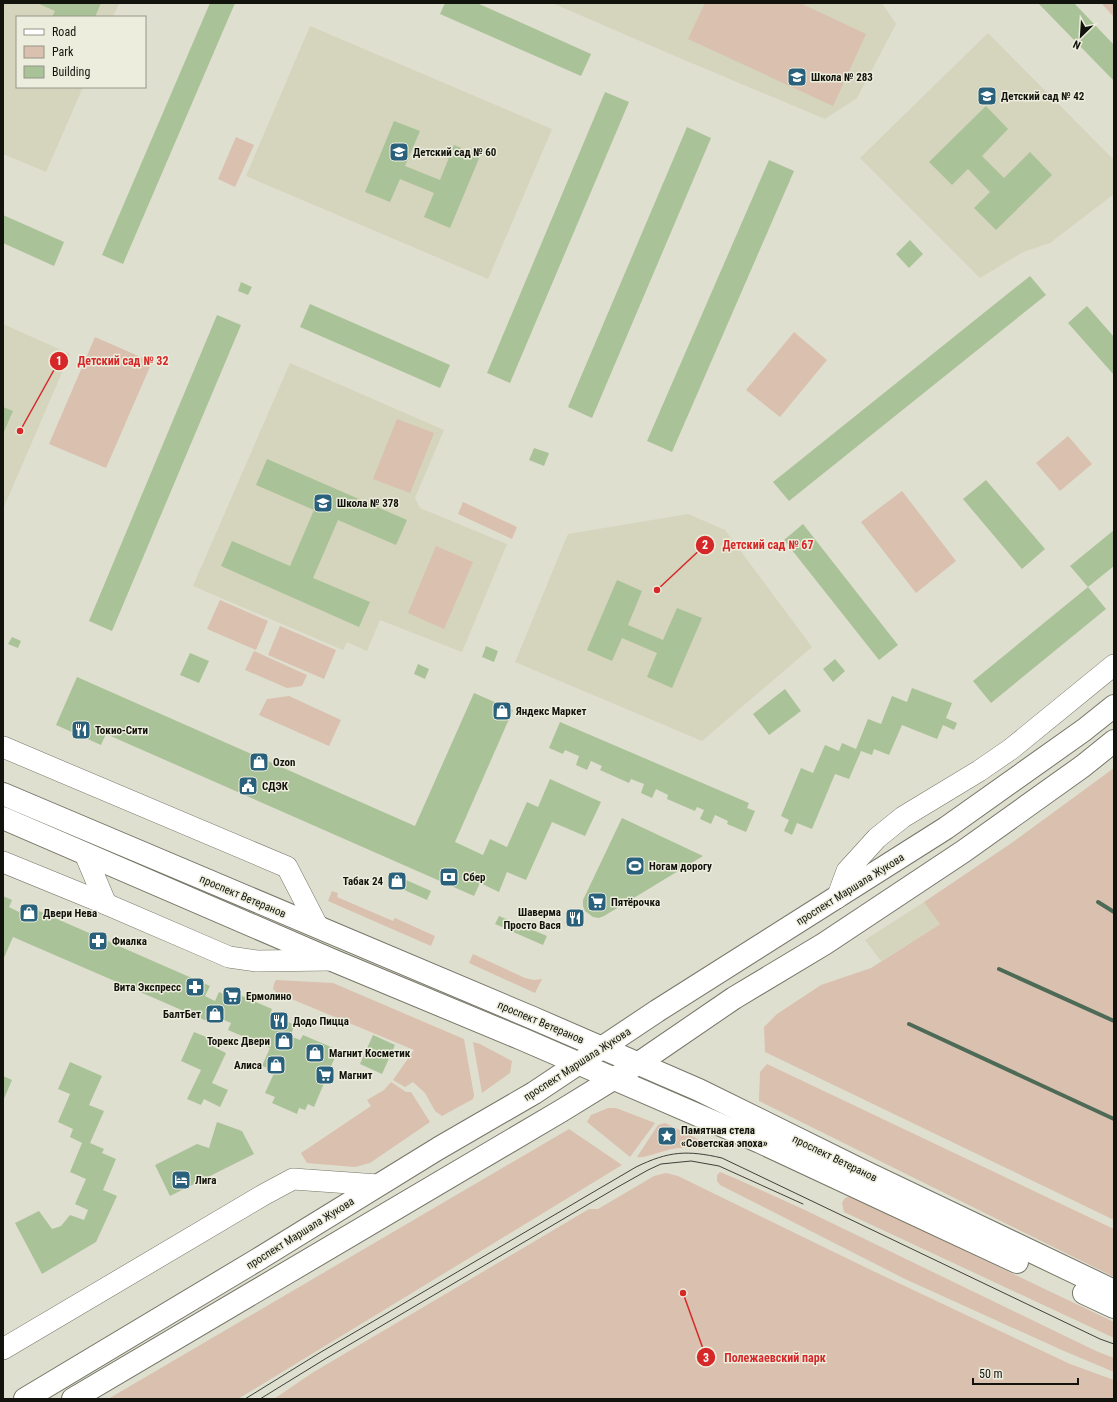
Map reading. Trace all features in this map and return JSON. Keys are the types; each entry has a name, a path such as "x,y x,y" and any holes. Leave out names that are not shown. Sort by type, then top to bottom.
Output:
{"main road":[{"name":"проспект Маршала Жукова","path":"24,1399 257,1260 439,1148 534,1093 579,1064 601,1047 946,828 1084,730 1114,706"},
{"path":"72,1399 614,1079 734,998 824,944 964,851 1083,766 1114,741"},
{"name":"проспект Ветеранов","path":"3,794 601,1047 699,1090 868,1174 1114,1291"},
{"name":"проспект Ветеранов","path":"3,818 755,1140 1114,1307"}],"street":[{"path":"837,898 847,871 877,838 903,817 979,772 1011,750 1114,665"},
{"path":"3,747 287,867 318,927"},
{"path":"85,854 106,904"},
{"path":"3,862 230,957 257,961 332,960"},
{"path":"3,1349 265,1194 293,1179 378,1185"}],"shaded area":[{"path":"3,3 119,3 113,16 16,16 16,88 83,88 46,172 3,154"},
{"name":"Школа № 283","path":"552,3 882,3 896,24 857,98 825,119"},
{"name":"Детский сад № 60","path":"310,26 552,129 488,279 246,176"},
{"name":"Детский сад № 42","path":"988,33 1114,160 1114,194 1050,243 1023,252 980,278 860,158"},
{"path":"3,324 70,354 3,509"},
{"name":"Школа № 378","path":"290,363 444,430 415,498 420,508 507,544 462,652 380,620 367,651 347,642 343,650 193,586"},
{"path":"688,514 725,530 812,647 702,741 515,662 568,534"},
{"path":"924,902 941,923 881,961 865,940"}],"green space":[{"path":"705,3 800,3 866,34 833,106 688,39"},
{"path":"1101,3 1114,3 1114,17"},
{"path":"236,137 254,145 235,187 218,179"},
{"path":"794,332 827,360 780,417 746,390"},
{"path":"95,337 152,362 106,468 49,444"},
{"path":"397,419 434,433 410,493 373,479"},
{"path":"1068,436 1092,464 1060,491 1036,463"},
{"path":"902,491 956,561 916,593 861,522"},
{"path":"463,502 517,527 512,539 458,514"},
{"path":"436,546 473,562 444,629 408,613"},
{"path":"220,600 268,621 256,650 207,629"},
{"path":"280,626 336,650 324,679 268,655"},
{"path":"254,651 307,675 302,686 287,688 245,670"},
{"path":"289,696 341,720 329,746 259,715 267,699"},
{"path":"1114,768 1114,1220 765,1052 764,1027 777,1014 821,985 871,968 940,924 924,902 1013,842"},
{"path":"332,891 338,893 337,897 393,921 395,918 435,936 431,946 328,901"},
{"path":"473,954 525,978 534,980 542,979 535,993 469,963"},
{"path":"276,980 333,983 464,1039 474,1095 473,1099 442,1116 435,1111 425,1093 413,1082 405,1087 393,1080 414,1050 277,993 273,989"},
{"path":"473,1042 480,1044 512,1061 510,1073 482,1093"},
{"path":"767,1064 1114,1229 1114,1277 759,1101 760,1072"},
{"path":"391,1082 406,1092 411,1092 430,1122 370,1163 355,1167 307,1163 301,1153 371,1106 367,1100 384,1090"},
{"path":"608,1108 616,1108 655,1123 630,1157 587,1122 591,1115"},
{"path":"665,1123 708,1144 705,1149 677,1148 644,1157 637,1157 658,1125"},
{"path":"569,1129 622,1165 238,1399 108,1399"},
{"path":"720,1172 807,1211 1096,1351 1114,1358 1114,1372 905,1279 720,1185 717,1181 717,1175"},
{"path":"666,1173 678,1176 873,1271 1070,1364 1114,1380 1114,1399 274,1399 312,1373 589,1209 598,1209 654,1176"},
{"path":"850,1196 1114,1322 1114,1338 844,1212 842,1203 845,1198"}],"building":[{"path":"37,3 101,3 95,16 52,16 55,11"},
{"path":"210,3 235,3 123,264 102,255"},
{"path":"445,3 477,3 591,54 581,76 440,14"},
{"path":"1038,3 1074,3 1114,45 1114,81"},
{"path":"605,92 629,102 510,383 487,373"},
{"path":"986,106 1008,129 982,156 1004,178 1030,152 1052,175 996,230 974,208 990,192 968,169 952,185 929,162"},
{"path":"394,121 420,131 405,166 440,180 454,145 480,156 450,228 424,217 434,193 400,179 390,202 365,192"},
{"path":"687,127 711,138 592,418 568,407"},
{"path":"769,160 794,171 672,452 647,441"},
{"path":"3,215 64,242 54,266 3,243"},
{"path":"910,240 923,254 909,268 896,254"},
{"path":"1030,276 1046,295 789,501 773,482"},
{"path":"241,282 252,287 248,295 238,291"},
{"path":"310,304 450,365 440,388 300,327"},
{"path":"1087,306 1114,337 1114,375 1068,323"},
{"path":"217,315 241,325 112,631 89,621"},
{"path":"3,407 13,411 3,434"},
{"path":"534,448 549,453 544,466 529,460"},
{"path":"267,459 407,520 396,545 338,520 313,578 370,602 359,627 221,566 232,541 290,566 314,510 256,485"},
{"path":"986,480 1045,549 1022,569 963,499"},
{"path":"803,524 898,645 879,660 784,540"},
{"path":"1114,530 1114,566 1088,587 1070,566"},
{"path":"617,580 642,591 628,625 663,640 677,608 702,618 672,688 647,677 657,653 622,638 612,661 587,650"},
{"path":"1088,587 1106,609 991,703 973,681"},
{"path":"12,637 21,641 18,648 8,644"},
{"path":"486,646 498,651 494,662 482,657"},
{"path":"190,653 209,661 199,683 180,675"},
{"path":"835,659 845,671 833,682 823,669"},
{"path":"418,664 429,669 425,679 414,674"},
{"path":"77,677 415,826 474,693 513,710 455,842 483,855 490,839 507,847 527,802 538,807 550,779 601,802 585,836 552,822 526,880 507,872 499,892 480,883 474,896 106,734 101,745 56,725"},
{"path":"912,688 952,703 946,718 957,723 954,730 943,725 937,739 902,725 889,755 874,749 872,755 861,751 849,779 835,774 812,829 797,823 792,835 784,831 789,820 781,816 801,768 813,773 825,745 839,751 842,743 856,749 868,719 881,724 892,696 907,702"},
{"path":"785,689 801,711 769,735 753,714"},
{"path":"560,722 749,803 747,808 755,811 746,832 727,824 728,821 715,815 711,824 700,819 704,810 697,807 695,811 667,799 668,795 656,789 652,798 641,793 644,784 631,779 629,783 600,770 602,766 591,761 587,770 576,765 579,756 565,750 563,754 549,748"},
{"path":"622,818 703,856 604,916 599,918 593,917 585,911 583,900"},
{"path":"397,876 431,891 427,900 393,885"},
{"path":"3,896 12,900 9,907 19,912 23,904 210,986 205,996 215,1001 219,992 226,995 228,990 272,1009 270,1014 295,1025 290,1036 300,1040 303,1035 338,1050 314,1107 308,1104 305,1110 299,1108 297,1114 272,1103 275,1097 265,1093 275,1071 262,1066 270,1048 228,1030 231,1023 210,1014 207,1021 13,937 3,960"},
{"path":"499,916 547,936 543,945 495,924"},
{"path":"194,1032 216,1041 214,1047 226,1053 212,1083 228,1090 220,1107 204,1099 201,1105 187,1099 201,1070 181,1061"},
{"path":"373,1035 395,1045 382,1074 360,1064"},
{"path":"70,1062 102,1076 89,1105 104,1111 90,1143 104,1149 102,1153 116,1159 103,1190 117,1196 96,1242 42,1274 15,1223 39,1211 52,1229 61,1226 70,1215 84,1220 88,1210 75,1204 86,1179 70,1172 82,1143 70,1137 73,1129 58,1122 70,1094 58,1089"},
{"path":"3,1076 12,1080 3,1101"},
{"path":"217,1122 242,1131 254,1154 170,1196 155,1165 197,1144 209,1148"}],"waterway":[{"path":"1098,902 1114,912"},
{"path":"999,969 1114,1021"},
{"path":"909,1024 1114,1119"}],"tram line":[{"path":"245,1399 321,1352 636,1167 668,1155 688,1153 710,1155 722,1158 1100,1339 1114,1344"},
{"path":"260,1399 325,1359 616,1188 661,1164 691,1161 719,1166 803,1204"}],"place":[{"name":"Школа № 283","path":"797,77"},
{"name":"Детский сад № 42","path":"987,96"},
{"name":"Детский сад № 60","path":"399,152"},
{"name":"Детский сад № 32","path":"20,431"},
{"name":"Школа № 378","path":"323,503"},
{"name":"Детский сад № 67","path":"657,590"},
{"name":"Яндекс Маркет","path":"502,711"},
{"name":"Токио-Сити","path":"81,730"},
{"name":"Ozon","path":"259,762"},
{"name":"СДЭК","path":"248,786"},
{"name":"Ногам дорогу","path":"635,866"},
{"name":"Сбер","path":"449,877"},
{"name":"Табак 24","path":"397,881"},
{"name":"Пятёрочка","path":"597,902"},
{"name":"Двери Нева","path":"29,913"},
{"name":"Шаверма Просто Вася","path":"575,918"},
{"name":"Фиалка","path":"98,941"},
{"name":"Вита Экспресс","path":"195,987"},
{"name":"Ермолино","path":"232,996"},
{"name":"БалтБет","path":"215,1014"},
{"name":"Додо Пицца","path":"279,1021"},
{"name":"Торекс Двери","path":"284,1041"},
{"name":"Магнит Косметик","path":"315,1053"},
{"name":"Алиса","path":"276,1065"},
{"name":"Магнит","path":"325,1075"},
{"name":"Памятная стела «Советская эпоха»","path":"667,1136"},
{"name":"Лига","path":"181,1180"},
{"name":"Полежаевский парк","path":"683,1293"}]}
